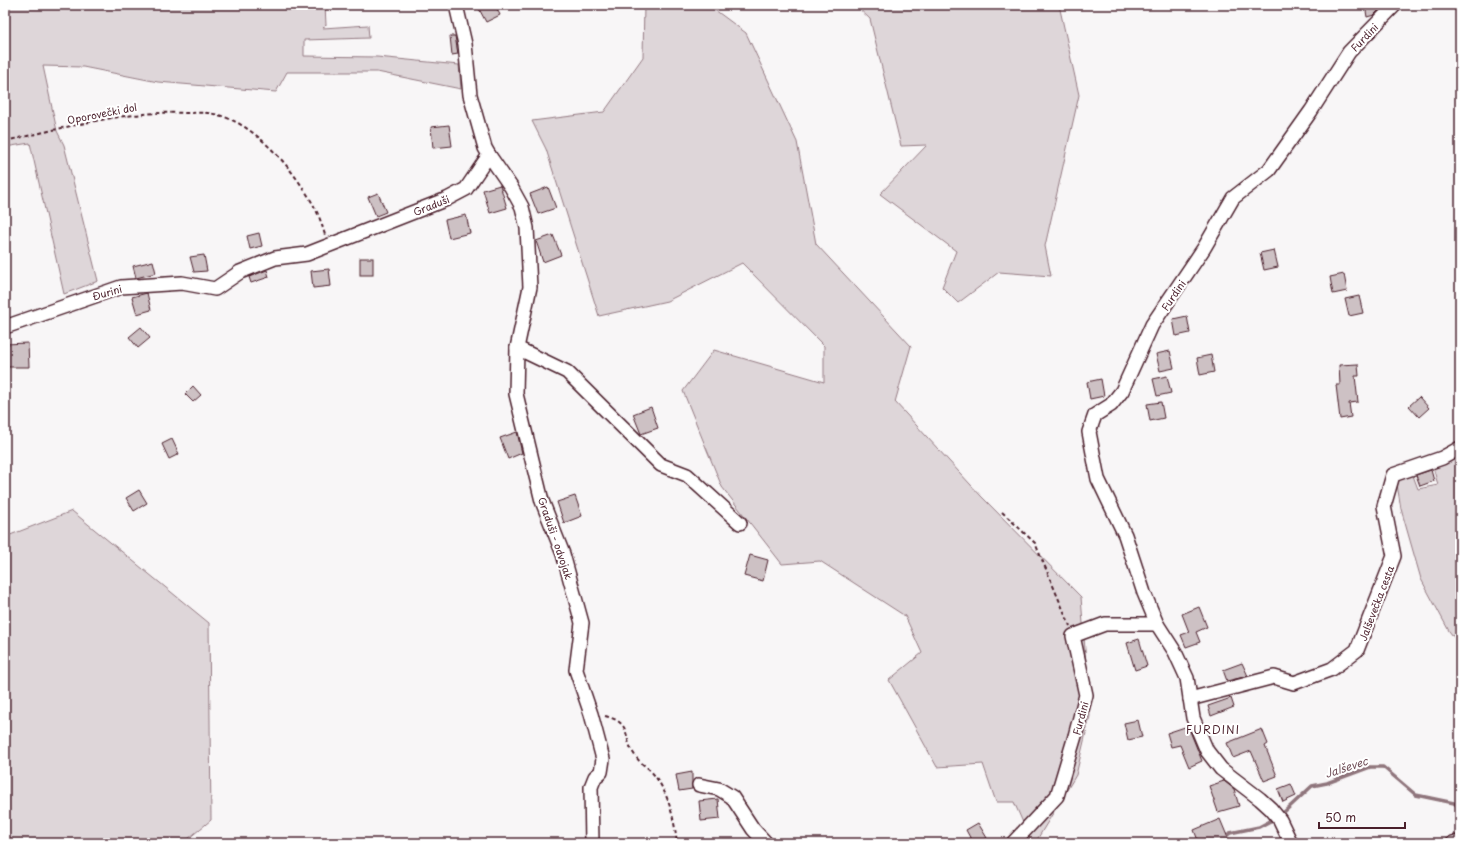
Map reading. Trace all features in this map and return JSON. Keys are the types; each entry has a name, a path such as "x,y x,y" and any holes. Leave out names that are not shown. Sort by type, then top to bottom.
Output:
{"street":[{"path":"456,5 465,44 470,95 485,148 489,155"},
{"name":"Furdini","path":"1291,843 1280,820 1271,809 1221,769 1207,751 1193,718 1187,678 1175,652 1157,624 1144,593 1125,535 1098,479 1089,432 1095,415 1111,405 1122,391 1152,325 1204,248 1233,198 1269,170 1312,111 1349,52 1395,5"},
{"name":"Graduši","path":"214,289 240,272 275,258 307,254 448,199 466,189 489,155"},
{"name":"Graduši - odvojak","path":"489,155 511,186 522,207 527,228 530,288 518,348 516,394 542,501 563,554 582,623 576,670 591,714 603,759 601,772 595,777 591,787 592,843"},
{"name":"Đurini","path":"5,327 121,287 182,283 214,289"},
{"path":"518,348 567,372 661,465 687,475 740,523"},
{"name":"Jalševečka cesta","path":"1190,699 1274,677 1294,683 1332,670 1357,650 1394,556 1384,506 1393,475 1442,458 1460,448"},
{"path":"1073,636 1105,624 1157,624"},
{"name":"Furdini","path":"1013,843 1057,796 1075,736 1086,695 1073,636"},
{"path":"699,785 719,789 732,797 753,830 766,843"},
{"path":"1453,843 1460,842"}],"path":[{"name":"Oporovečki dol","path":"5,141 129,114 164,112 214,114 238,123 251,132 264,142 290,170 314,207 329,245"},
{"path":"1002,512 1035,543 1064,608 1073,636"},
{"path":"612,717 623,724 633,753 639,762 649,770 665,794 675,820 677,843"}],"shaded area":[{"path":"5,5 325,5 326,25 323,28 368,25 369,38 304,40 304,56 377,57 459,65 461,89 377,72 287,72 276,92 158,82 83,67 43,66 57,131 64,145 98,281 64,294 30,143 5,147"},
{"path":"644,5 711,5 711,7 746,33 797,142 816,244 911,346 895,402 981,496 1081,597 1090,716 1076,775 1035,843 1032,843 1014,802 996,802 983,764 937,767 889,680 922,653 905,616 820,561 782,564 722,487 683,391 714,350 824,382 824,346 742,263 667,301 599,316 546,149 532,121 604,112 643,57"},
{"path":"855,5 1059,5 1079,95 1045,246 1051,276 999,272 958,303 942,287 956,251 880,194 927,145 901,146 870,19"},
{"path":"1460,450 1460,645 1449,631 1421,579 1401,509 1396,478 1412,473 1418,489 1438,485 1433,467"},
{"path":"72,511 209,623 211,820 183,843 5,843 5,537"}],"building":[{"path":"477,5 495,5 500,15 486,22"},
{"path":"1365,5 1379,5 1380,9 1374,15 1367,17"},
{"path":"450,36 455,36 458,54 452,55"},
{"path":"449,125 452,146 433,148 431,127"},
{"path":"500,185 507,208 490,213 483,190"},
{"path":"548,187 556,208 538,214 530,194"},
{"path":"378,193 386,212 376,216 368,197"},
{"path":"466,215 470,233 449,238 445,220"},
{"path":"259,233 262,246 250,249 247,236"},
{"path":"553,235 561,255 543,262 536,241"},
{"path":"1274,250 1278,267 1264,270 1260,253"},
{"path":"204,255 207,271 194,272 190,257"},
{"path":"360,258 373,258 373,275 360,275"},
{"path":"153,261 156,273 136,278 133,266"},
{"path":"329,269 331,286 313,288 311,271"},
{"path":"267,270 269,277 251,283 249,277"},
{"path":"1344,274 1347,291 1333,294 1330,277"},
{"path":"147,293 151,310 137,314 132,297"},
{"path":"1359,296 1363,313 1349,316 1345,299"},
{"path":"1187,316 1190,333 1176,336 1173,319"},
{"path":"141,327 150,338 138,348 129,337"},
{"path":"28,343 29,367 5,367 5,344"},
{"path":"1170,351 1174,368 1160,371 1156,354"},
{"path":"1211,355 1214,372 1200,375 1197,358"},
{"path":"1358,364 1359,376 1355,376 1358,402 1349,403 1351,417 1340,419 1336,385 1340,385 1339,365"},
{"path":"1167,376 1171,393 1157,396 1153,379"},
{"path":"1101,379 1104,396 1090,399 1087,382"},
{"path":"193,386 201,395 193,402 185,394"},
{"path":"1419,397 1429,408 1419,417 1409,406"},
{"path":"1161,402 1164,418 1150,421 1147,404"},
{"path":"651,407 658,428 641,434 633,414"},
{"path":"517,432 522,453 508,459 500,438"},
{"path":"172,439 179,454 169,459 162,444"},
{"path":"1431,470 1434,481 1420,486 1416,475"},
{"path":"139,490 147,503 134,511 126,498"},
{"path":"575,496 582,516 564,523 557,502"},
{"path":"750,555 768,560 763,581 744,576"},
{"path":"1199,607 1207,627 1196,632 1200,642 1186,647 1181,635 1189,632 1182,614"},
{"path":"1139,639 1147,666 1135,670 1127,643"},
{"path":"1242,663 1248,676 1227,681 1223,670"},
{"path":"1231,698 1234,707 1211,716 1208,706"},
{"path":"1138,720 1142,737 1128,740 1124,723"},
{"path":"1188,726 1202,761 1189,767 1180,745 1171,747 1167,733"},
{"path":"1262,729 1268,744 1265,746 1277,776 1264,781 1251,751 1233,758 1227,743"},
{"path":"692,772 692,789 679,791 676,775"},
{"path":"1224,781 1234,789 1239,806 1218,812 1209,786"},
{"path":"1291,784 1296,796 1283,802 1278,789"},
{"path":"718,799 720,819 701,821 699,801"},
{"path":"1220,819 1230,843 1199,843 1194,830"},
{"path":"978,823 987,838 978,843 973,843 966,830"}],"waterway":[{"name":"Jalševec","path":"1283,813 1312,786 1327,783 1370,767 1383,767 1416,795 1454,803 1460,808"},
{"name":"Jalševec","path":"1217,843 1230,833 1259,827 1274,819"}],"district":[{"name":"FURDINI","path":"1213,729"}]}
